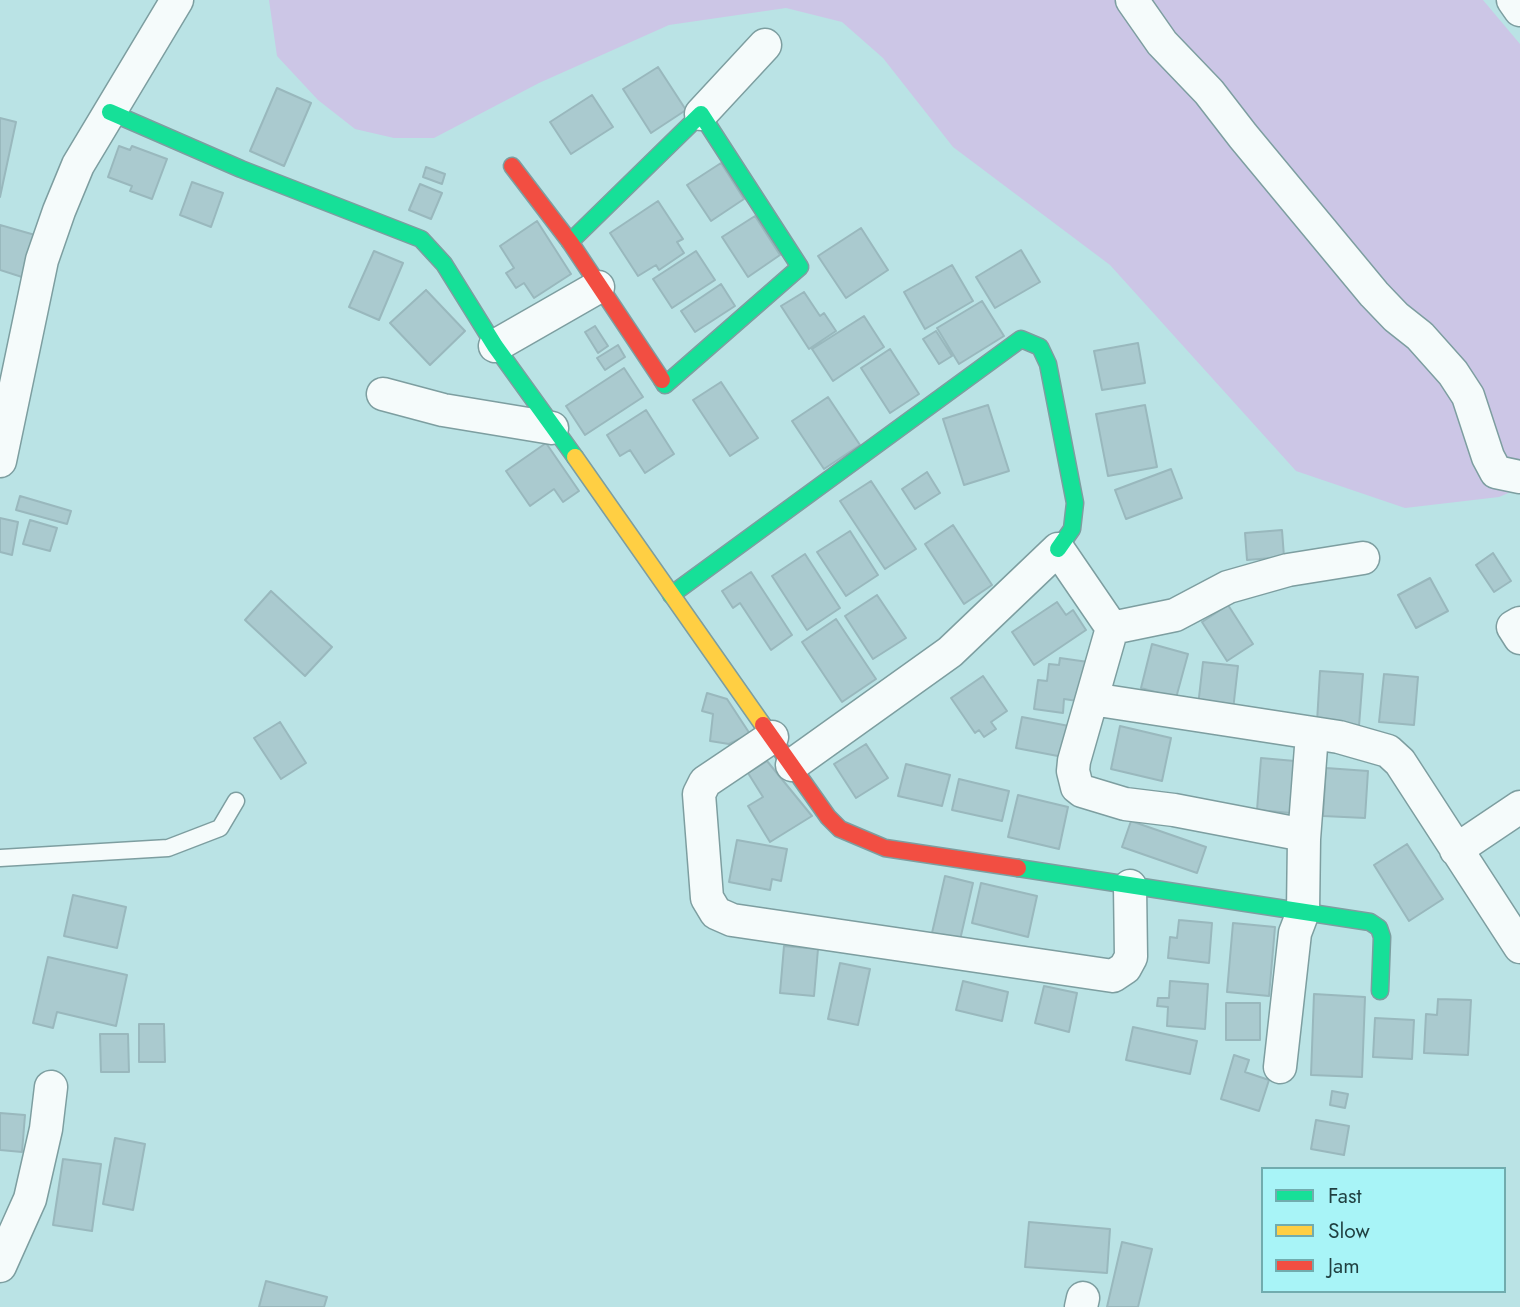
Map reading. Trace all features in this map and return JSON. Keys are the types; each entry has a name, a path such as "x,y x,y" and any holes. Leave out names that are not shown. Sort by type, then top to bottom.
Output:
{"street":[{"path":"0,461 42,260 78,165 177,0"},
{"path":"1132,0 1162,43 1209,92 1374,294 1420,337 1453,373 1468,396 1488,457 1496,472 1520,477"},
{"path":"1513,0 1520,10"},
{"path":"570,242 701,114 765,45"},
{"path":"110,112 241,169 421,239 444,264 495,346 552,428 590,476 671,596 828,817 840,830 885,848 1376,925 1382,937 1380,991"},
{"path":"512,166 570,242 665,385 800,267 701,114"},
{"path":"495,346 598,287"},
{"path":"671,596 1021,340 1040,347 1048,364 1075,503 1072,529 1058,549 950,652 792,765"},
{"path":"383,394 443,410 552,428"},
{"path":"1058,549 1112,628"},
{"path":"1112,628 1175,615 1228,587 1288,570 1363,558"},
{"path":"1520,623 1513,627 1520,638"},
{"path":"1112,628 1073,771 1077,787 1082,791 1125,804 1174,810 1299,834 1304,839"},
{"path":"1092,699 1339,737 1388,751 1400,762 1520,947"},
{"path":"1280,1067 1295,933 1303,912 1304,839 1312,734"},
{"path":"772,737 705,782 699,794 707,898 716,913 732,920 1113,976 1128,966 1132,957 1130,886"},
{"path":"1456,850 1520,807"},
{"path":"0,1266 30,1199 46,1129 51,1087"}],"lane":[{"path":"0,858 168,848 220,828 236,801"}],"shaded area":[{"path":"269,0 1483,0 1520,44 1520,488 1499,497 1405,508 1296,471 1110,265 953,147 883,58 842,22 786,8 669,25 539,83 434,138 394,138 355,129 318,100 277,56"}],"building":[{"path":"658,67 686,110 651,133 623,89"},
{"path":"277,88 311,103 284,166 250,151"},
{"path":"592,95 613,127 571,154 550,122"},
{"path":"0,118 16,122 0,197"},
{"path":"119,146 130,150 132,146 167,159 152,199 130,191 132,186 108,177"},
{"path":"721,163 744,199 711,221 687,185"},
{"path":"426,167 445,174 442,184 423,177"},
{"path":"192,182 223,193 211,227 180,215"},
{"path":"420,184 442,193 431,219 409,210"},
{"path":"658,201 683,239 677,242 684,253 659,270 656,265 638,276 610,233"},
{"path":"755,216 780,255 748,277 722,237"},
{"path":"537,221 571,274 534,298 524,283 516,288 506,273 514,268 500,246"},
{"path":"0,225 35,235 22,277 0,270"},
{"path":"861,228 888,270 846,298 818,256"},
{"path":"1021,250 1040,282 995,308 976,277"},
{"path":"374,251 403,263 379,320 349,307"},
{"path":"696,251 715,280 672,308 653,279"},
{"path":"952,265 973,301 925,329 904,292"},
{"path":"721,284 735,306 695,332 681,311"},
{"path":"426,290 465,331 430,365 390,323"},
{"path":"804,292 820,316 824,313 836,331 809,349 781,306"},
{"path":"982,301 1004,336 959,364 937,328"},
{"path":"864,316 884,347 833,381 812,349"},
{"path":"595,326 608,346 598,353 585,332"},
{"path":"936,331 952,356 939,364 923,339"},
{"path":"1138,343 1145,383 1102,390 1094,351"},
{"path":"618,345 625,357 605,370 597,358"},
{"path":"890,349 919,394 890,413 861,368"},
{"path":"624,368 643,397 585,435 566,406"},
{"path":"721,382 758,438 730,456 693,400"},
{"path":"828,397 860,445 824,469 792,421"},
{"path":"988,405 1009,471 964,485 943,419"},
{"path":"1145,405 1157,467 1108,476 1096,414"},
{"path":"646,410 674,454 645,473 630,450 620,456 607,435"},
{"path":"546,443 579,491 563,502 554,489 530,506 506,471"},
{"path":"1171,469 1182,498 1126,519 1115,490"},
{"path":"927,472 940,493 915,509 902,489"},
{"path":"871,481 916,549 885,569 840,501"},
{"path":"20,496 71,511 67,524 16,510"},
{"path":"0,518 18,522 12,555 0,552"},
{"path":"30,520 57,528 50,551 23,544"},
{"path":"953,525 992,585 964,604 925,544"},
{"path":"1282,530 1284,557 1247,560 1245,533"},
{"path":"850,531 878,575 846,596 817,552"},
{"path":"1493,553 1511,581 1494,592 1476,565"},
{"path":"805,554 840,608 807,630 772,576"},
{"path":"751,572 792,635 771,650 740,603 733,608 722,591"},
{"path":"1430,578 1448,611 1416,628 1398,595"},
{"path":"271,591 332,647 305,676 245,620"},
{"path":"877,595 906,638 873,659 845,616"},
{"path":"1057,602 1066,615 1073,610 1086,630 1034,665 1012,632"},
{"path":"1228,605 1253,644 1227,661 1202,622"},
{"path":"836,619 876,679 842,702 802,642"},
{"path":"1152,644 1188,654 1176,698 1141,688"},
{"path":"1060,658 1088,662 1084,702 1064,699 1063,713 1034,709 1038,680 1047,681 1049,664 1059,665"},
{"path":"1203,662 1238,666 1233,710 1198,706"},
{"path":"1320,671 1363,674 1359,726 1317,722"},
{"path":"1384,674 1418,677 1414,725 1379,722"},
{"path":"983,676 1007,711 991,722 996,729 984,737 979,730 975,733 951,698"},
{"path":"707,693 727,699 750,734 729,744 710,741 713,714 702,711"},
{"path":"1022,717 1069,726 1063,757 1016,748"},
{"path":"280,722 306,763 281,779 254,738"},
{"path":"1120,726 1171,738 1162,781 1111,769"},
{"path":"866,744 888,778 856,798 834,764"},
{"path":"1261,758 1295,761 1291,813 1257,810"},
{"path":"767,761 812,816 770,842 748,806 763,797 748,773"},
{"path":"906,764 950,775 942,806 898,796"},
{"path":"1326,768 1368,771 1365,818 1323,816"},
{"path":"959,779 1009,791 1002,821 952,810"},
{"path":"1018,795 1068,807 1059,849 1008,837"},
{"path":"1131,821 1206,847 1197,873 1122,847"},
{"path":"737,840 787,849 781,881 772,879 770,890 729,882"},
{"path":"1407,844 1443,899 1409,921 1374,865"},
{"path":"945,876 973,883 960,940 932,933"},
{"path":"981,883 1037,896 1028,937 972,923"},
{"path":"73,895 126,907 117,948 64,936"},
{"path":"1179,920 1212,923 1209,963 1168,958 1170,937 1177,938"},
{"path":"1233,923 1275,927 1269,996 1227,992"},
{"path":"784,946 818,949 814,996 780,993"},
{"path":"48,957 127,975 116,1026 57,1012 53,1028 33,1023"},
{"path":"840,963 870,969 858,1025 828,1019"},
{"path":"963,981 1008,992 1002,1021 956,1010"},
{"path":"1170,981 1208,984 1205,1029 1167,1026 1168,1007 1157,1006 1158,998 1169,998"},
{"path":"1044,986 1077,993 1069,1032 1035,1023"},
{"path":"1314,994 1365,997 1362,1077 1311,1075"},
{"path":"1438,999 1471,1000 1468,1055 1424,1053 1426,1014 1437,1015"},
{"path":"1226,1003 1260,1003 1260,1040 1226,1040"},
{"path":"1375,1018 1414,1020 1412,1059 1373,1057"},
{"path":"139,1024 164,1024 165,1062 139,1062"},
{"path":"1133,1027 1197,1041 1190,1074 1126,1060"},
{"path":"100,1034 128,1034 129,1072 101,1072"},
{"path":"1234,1055 1249,1060 1245,1072 1269,1080 1259,1111 1221,1099"},
{"path":"1332,1091 1348,1094 1345,1108 1330,1105"},
{"path":"0,1113 25,1115 22,1152 0,1150"},
{"path":"1316,1120 1349,1126 1344,1155 1311,1149"},
{"path":"115,1138 145,1144 133,1210 103,1204"},
{"path":"63,1159 101,1164 92,1231 53,1225"},
{"path":"1029,1222 1110,1229 1107,1273 1025,1267"},
{"path":"1122,1242 1152,1249 1138,1307 1107,1307"},
{"path":"266,1281 327,1297 324,1307 259,1307"}],"traffic: fast":[{"path":"110,112 241,169 421,239 444,264 495,346 575,457"},
{"path":"570,242 701,114 800,267 665,385 662,380"},
{"path":"671,595 1021,339 1040,347 1048,364 1075,503 1072,529 1058,549"},
{"path":"1018,868 1370,922 1379,928 1382,937 1380,991"}],"traffic: slow":[{"path":"575,457 763,725"}],"traffic: jam":[{"path":"512,166 570,242 662,380"},
{"path":"763,725 828,817 840,829 885,848 1018,868"}]}
